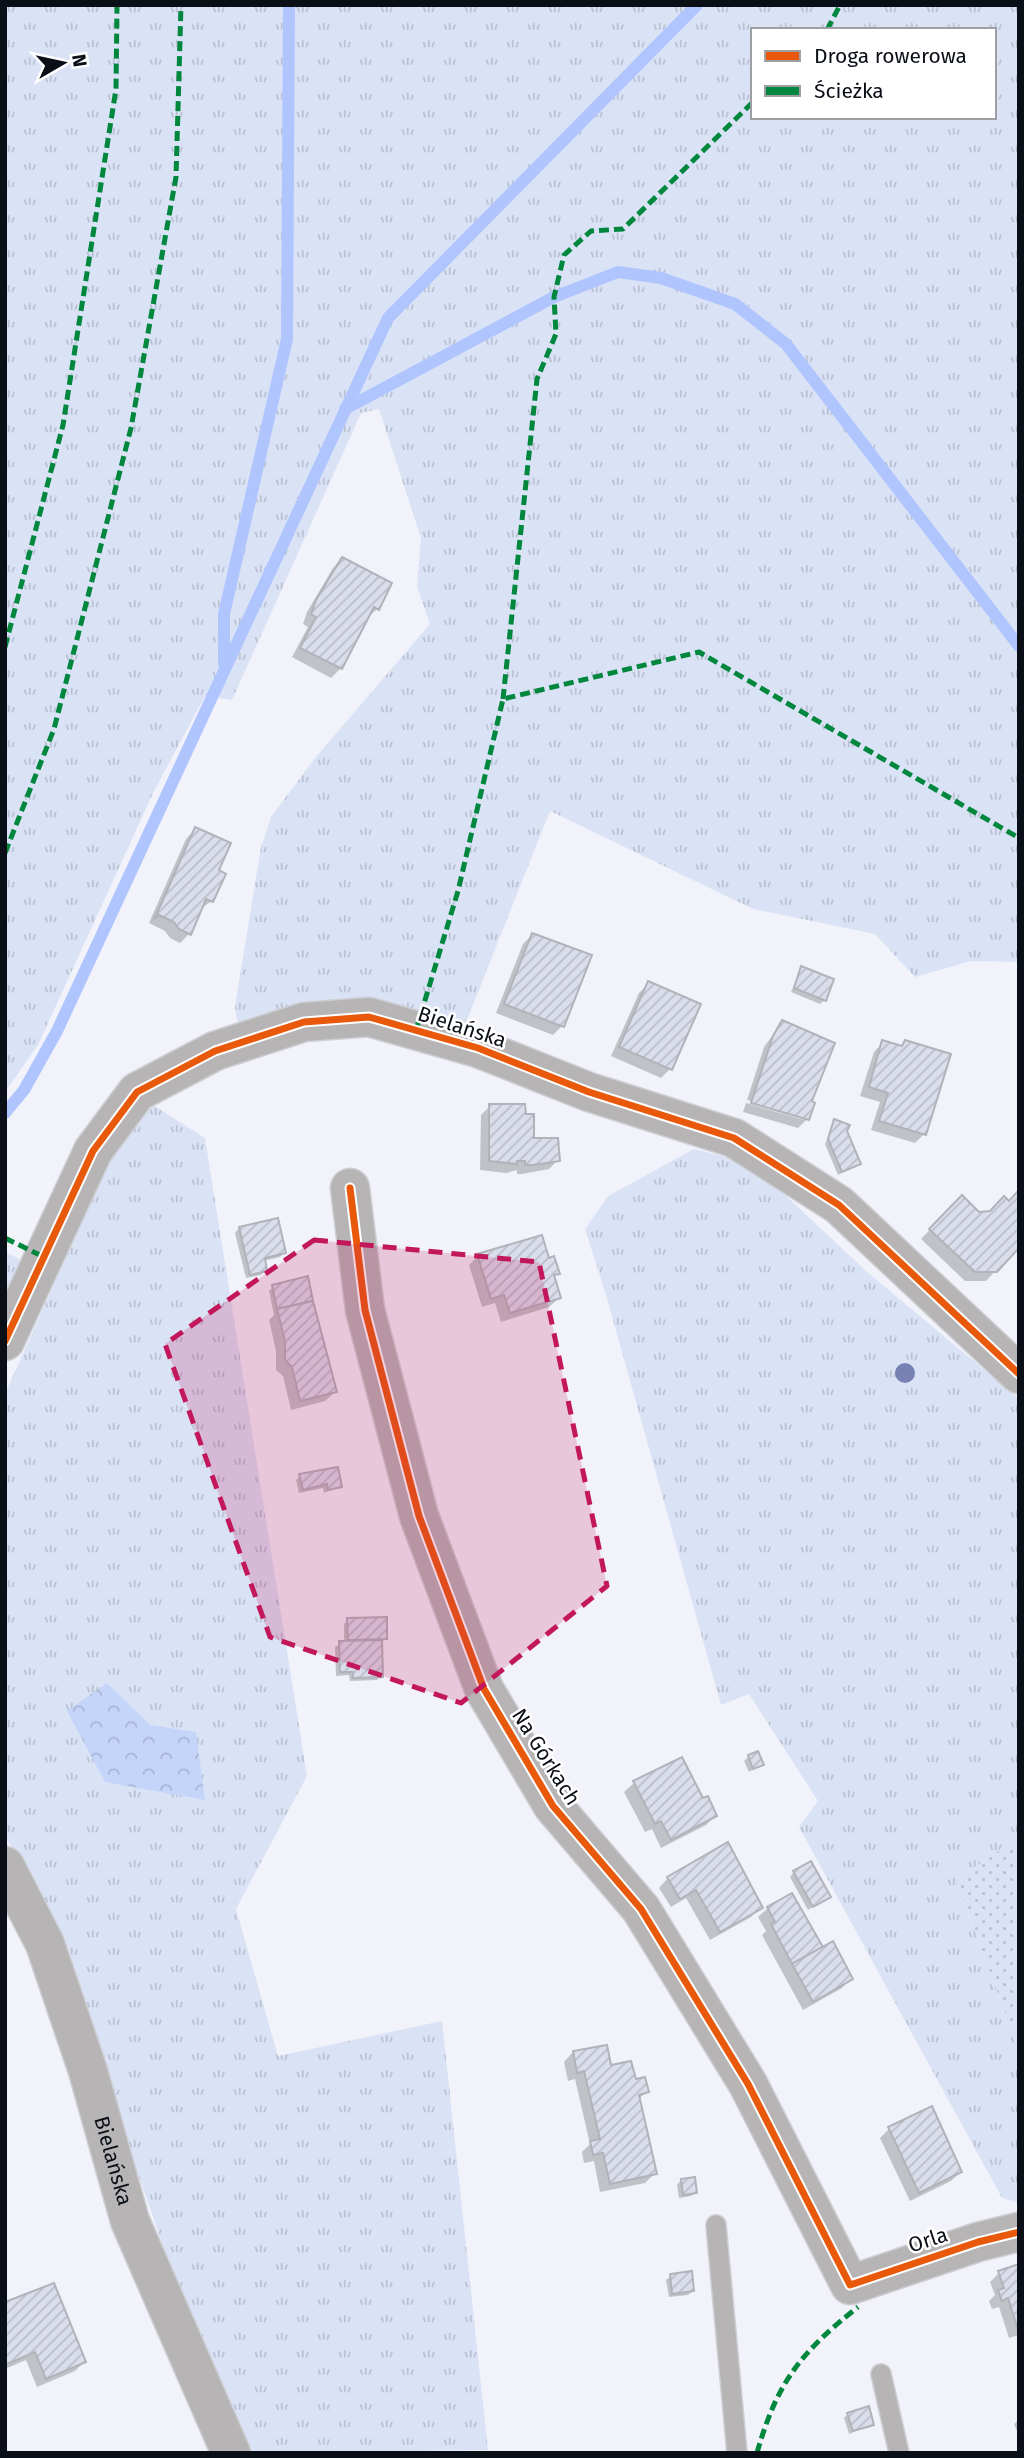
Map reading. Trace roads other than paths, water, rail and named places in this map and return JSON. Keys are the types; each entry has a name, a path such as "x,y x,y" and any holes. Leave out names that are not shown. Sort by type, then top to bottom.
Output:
{"street":[{"name":"Bielańska","path":"5,1342 93,1151 137,1092 215,1051 304,1022 369,1017 478,1048 589,1092 734,1138 839,1205 1019,1374"},
{"name":"Na Górkach","path":"350,1188 365,1310 419,1516 484,1689 553,1806 641,1909 748,2084 850,2285"},
{"name":"Bielańska","path":"5,1866 45,1944 88,2071 130,2221 231,2453"},
{"name":"Orla","path":"850,2285 978,2242 1019,2232"}],"lane":[{"path":"716,2225 737,2453"},
{"path":"881,2374 897,2453"}],"waterway":[{"path":"224,663 224,614 287,339 289,5"},
{"path":"5,1113 24,1090 57,1031 388,318 697,5"},
{"path":"345,409 554,297 618,272 661,278 735,304 786,344 1019,646"}]}
